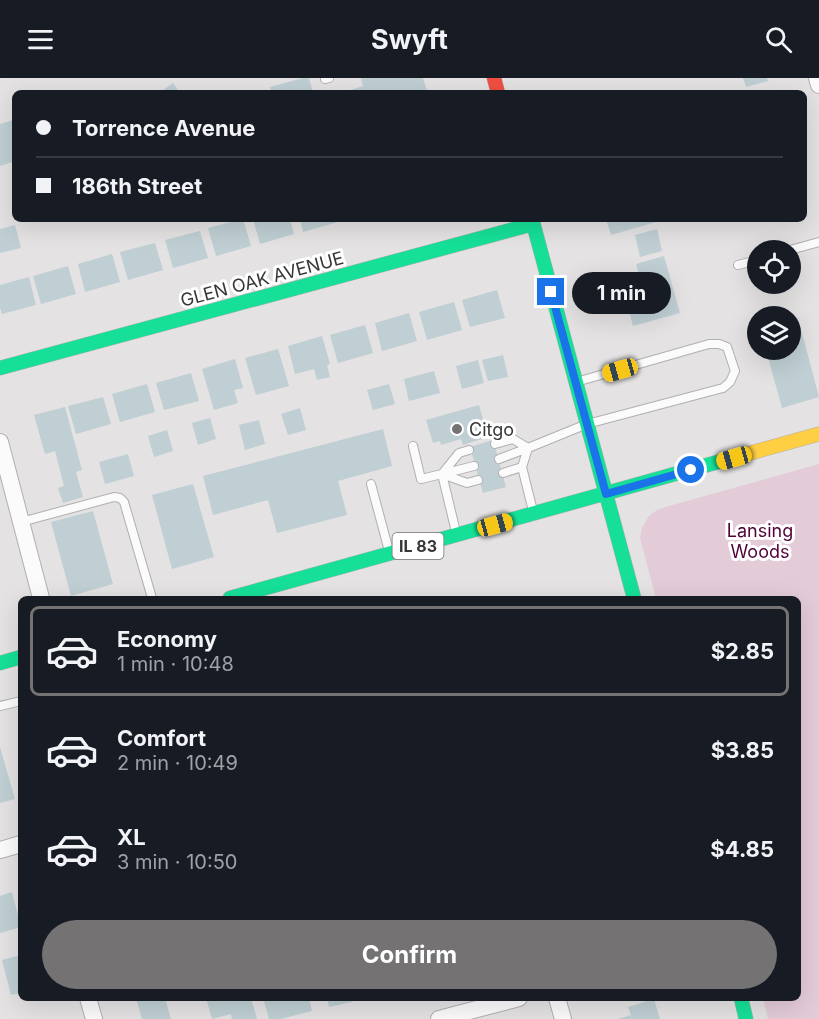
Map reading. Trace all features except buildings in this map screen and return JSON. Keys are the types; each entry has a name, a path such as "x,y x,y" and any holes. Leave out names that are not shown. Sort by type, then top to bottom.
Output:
{"street":[{"path":"817,78 819,85"},
{"name":"GLEN OAK AVENUE","path":"0,369 528,222"},
{"path":"532,222 633,596"},
{"name":"IL 83","path":"237,596 819,434"},
{"path":"0,442 41,596"},
{"path":"0,663 18,658"},
{"path":"0,850 18,845"},
{"path":"89,1001 94,1019"},
{"path":"439,1019 508,1001"},
{"path":"558,1001 563,1019"},
{"path":"742,1001 746,1019"}],"lane":[{"path":"801,247 819,242"},
{"path":"738,265 747,263"},
{"path":"499,459 587,424 723,388 730,382 735,371 727,346 709,344 575,382"},
{"path":"495,444 513,439 528,448"},
{"path":"413,446 421,479 474,466"},
{"path":"528,448 522,467 533,514"},
{"path":"442,474 459,453 469,450"},
{"path":"503,473 522,467"},
{"path":"442,474 467,483 478,480"},
{"path":"442,474 457,535"},
{"path":"371,484 390,554"},
{"path":"21,522 114,497 120,498 124,502 151,596"},
{"path":"0,706 18,701"}],"green space":[{"name":"Lansing Woods","path":"819,464 819,1019 768,1019 764,1001 801,1001 801,596 655,596 640,538 642,528 649,516 669,506"}],"traffic: fast":[{"path":"533,222 633,596"},
{"path":"0,368 533,224"},
{"path":"237,596 743,455"},
{"path":"0,663 18,658"},
{"path":"742,1001 746,1019"}],"traffic: slow":[{"path":"743,455 819,434"}],"traffic: jam":[{"path":"494,78 497,90"}],"place":[{"name":"Citgo","path":"457,429"}],"route":[{"path":"551,292 606,494 691,470"}]}
